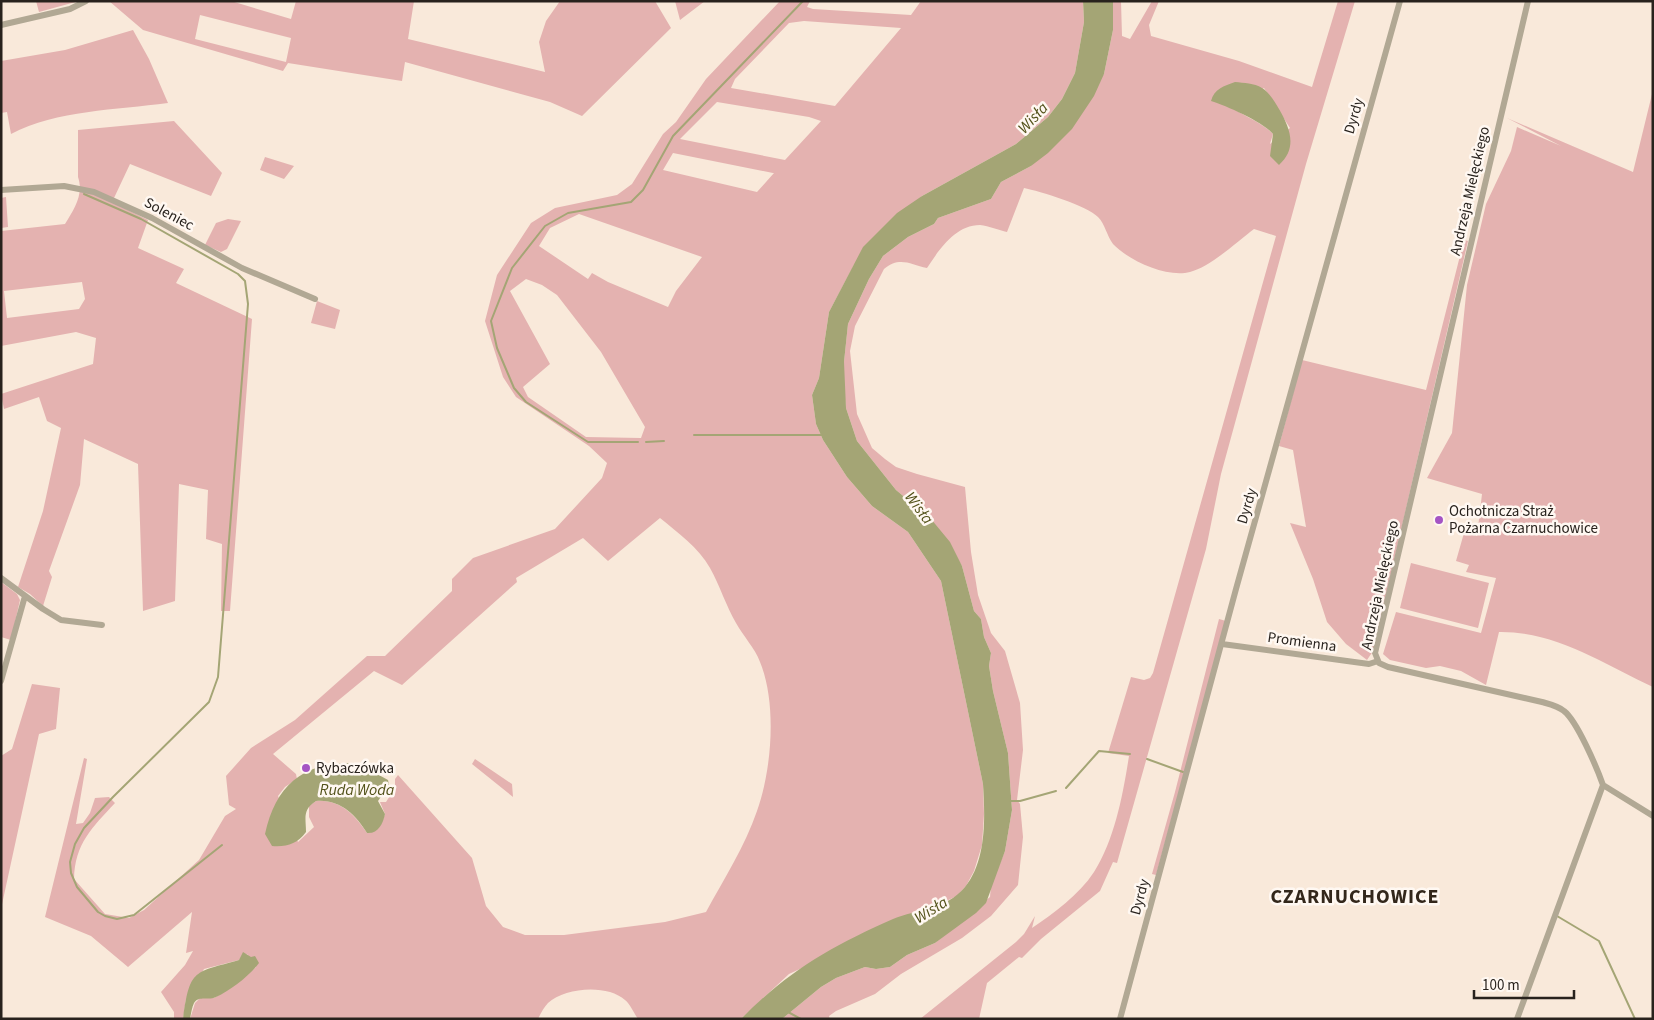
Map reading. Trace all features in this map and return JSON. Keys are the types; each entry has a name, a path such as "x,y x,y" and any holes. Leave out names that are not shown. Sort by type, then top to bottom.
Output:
{"street":[{"path":"1,25 70,8 86,1"},
{"name":"Dyrdy","path":"1120,1019 1400,1"},
{"name":"Andrzeja Mielęckiego","path":"1528,1 1376,651 1378,661 1388,667 1542,702 1560,709 1572,720 1603,785"},
{"name":"Soleniec","path":"1,190 64,186 94,192 152,218 242,268 315,299"},
{"path":"1,578 43,610 61,620 102,624"},
{"path":"1,682 25,596"},
{"name":"Promienna","path":"1222,644 1369,664 1378,661"},
{"path":"1517,1019 1603,785 1653,816"}],"shaded area":[{"path":"36,1 79,1 39,12"},
{"path":"109,1 231,1 291,19 296,1 414,1 408,39 545,72 539,42 546,21 560,1 655,1 671,28 582,116 550,102 405,62 402,81 288,63 283,71 143,30","holes":["200,15 291,38 286,62 195,39"]},
{"path":"675,1 705,1 680,20"},
{"path":"780,1 810,1 807,7 813,9 911,15 921,1 1083,1 1084,22 1075,73 1062,99 1048,117 1016,144 922,196 854,265 829,312 819,378 812,395 816,424 823,440 847,477 872,506 908,532 941,581 983,784 982,845 974,871 966,886 957,896 789,974 741,1019 638,1019 627,1002 618,995 608,991 586,990 575,991 555,998 547,1005 538,1019 190,1019 195,1003 200,998 214,998 232,987 256,967 247,954 239,960 204,969 186,999 183,1019 174,1019 174,1012 161,992 185,965 193,951 186,953 192,912 128,967 91,936 45,917 84,758 87,759 76,824 83,823 90,813 95,798 109,797 115,803 92,829 81,846 75,866 74,879 105,914 129,918 144,910 199,860 225,816 236,809 229,805 226,776 251,748 295,720 367,656 385,656 452,591 452,579 473,558 555,529 602,478 607,463 589,446 516,397 503,377 485,321 497,275 531,223 555,208 617,195 632,184 663,134 676,122 706,79","holes":["804,21 901,28 835,106 731,88 735,79 789,23","717,102 809,117 821,121 785,160 680,139","673,153 774,173 757,192 663,170","579,214 702,257 676,291 668,307 608,282 592,273 588,279 539,246 550,228","526,279 542,285 557,295 601,352 645,427 641,438 586,437 528,397 523,387 550,364 510,291","660,518 687,541 705,561 714,575 732,616 760,662 769,697 771,736 766,776 757,811 746,837 706,912 665,922 564,935 525,935 503,927 486,906 472,858 398,775 395,779 395,788 386,802 380,802 385,814 379,827 374,831 367,833 352,814 340,806 325,801 316,801 309,806 309,817 314,827 298,842 278,796 285,787 297,779 296,774 273,754 374,671 402,685 517,582 516,578 583,538 608,561"]},
{"path":"1113,1 1121,1 1122,36 1130,39 1152,1 1159,1 1149,25 1151,36 1239,61 1312,87 1338,1 1355,1 1306,164 1221,474 1206,549 1117,863 1113,862 1100,891 1041,939 1022,958 1019,957 987,983 979,1019 920,1019 1016,942 1024,934 1035,916 1032,928 1066,903 1088,880 1101,859 1113,831 1129,756 1108,753 1131,677 1144,680 1150,678 1153,673 1276,236 1254,229 1206,265 1190,272 1171,273 1149,267 1120,250 1113,244 1100,220 1093,213 1063,200 1024,188 1007,232 980,225 971,226 955,234 927,268 900,262 889,265 884,269 855,326 850,351 857,414 872,448 896,467 965,487 971,552 978,595 991,633 1005,651 1020,703 1023,750 1017,800 1020,804 1023,837 1018,885 991,916 962,938 901,974 875,994 836,1011 829,1016 830,1019 782,1019 821,987 836,978 865,967 876,969 890,967 907,955 935,943 990,897 991,885 1005,851 1012,810 1008,753 989,666 991,653 984,637 981,619 974,611 962,566 931,519 896,490 857,441 846,408 844,391 844,362 848,324 869,279 883,256 908,237 934,224 938,218 991,199 1001,182 1031,166 1104,74 1113,30","holes":["1264,88 1290,128 1270,144 1273,134 1233,108"]},
{"path":"133,30 149,59 168,103 67,115 29,126 11,134 7,112 1,113 1,61 65,50"},
{"path":"1653,90 1653,687 1579,651 1540,637 1520,633 1499,632 1486,685 1461,671 1440,666 1426,668 1390,660 1383,654 1396,612 1481,633 1496,578 1466,572 1469,565 1456,561 1464,533 1477,536 1482,494 1427,478 1452,433 1467,285 1486,204 1511,151 1517,127 1561,146 1507,118 1633,172"},
{"path":"174,121 222,173 211,196 130,164 114,198 126,209 148,220 138,248 184,269 176,283 252,319 230,611 221,611 222,544 206,539 208,490 179,484 175,601 143,611 138,464 84,439 80,485 49,571 52,577 43,606 30,594 18,587 43,511 61,428 47,421 39,397 4,409 1,394 93,364 96,338 76,332 1,346 1,231 65,224 77,202 80,190 78,177 78,130","holes":["82,282 85,299 79,309 7,318 4,291"]},
{"path":"265,157 294,166 284,179 260,170"},
{"path":"6,197 8,227 1,228 1,198"},
{"path":"228,219 241,221 227,249 221,252 205,245 216,223"},
{"path":"1464,240 1468,241 1373,651 1367,660 1346,644 1327,622 1313,579 1290,523 1306,527 1293,450 1279,446 1302,360 1426,390"},
{"path":"317,301 340,310 335,329 311,323"},
{"path":"1411,563 1489,583 1478,628 1400,608"},
{"path":"1,582 17,594 20,600 11,640 1,637"},
{"path":"1219,619 1226,621 1156,875 1152,874 1175,792"},
{"path":"32,684 60,688 56,729 39,734 1,909 1,756 12,749"},
{"path":"475,759 512,784 513,797 472,764"}],"water":[{"name":"Wisła","path":"1083,1 1113,1 1113,30 1104,74 1094,96 1072,129 1048,153 1031,166 1001,182 991,199 938,218 934,224 908,237 883,256 869,279 848,324 844,362 846,408 857,441 896,490 931,519 950,542 962,566 974,611 981,619 984,637 991,653 989,666 993,691 1008,753 1012,810 1005,851 986,903 976,913 935,943 907,955 890,967 876,969 865,967 836,978 821,987 782,1019 741,1019 794,973 830,950 893,919 940,905 957,895 965,887 977,864 981,851 984,824 983,784 941,581 908,532 872,506 847,477 823,440 816,424 812,395 819,378 829,312 863,247 897,213 922,196 1016,144 1048,117 1062,99 1075,73 1084,22"},
{"path":"1235,82 1252,84 1265,90 1274,100 1283,116 1289,131 1290,145 1289,152 1279,165 1270,156 1273,134 1268,129 1244,115 1211,101 1217,91"},
{"name":"Ruda Woda","path":"338,763 357,763 388,780 389,785 378,801 385,814 377,830 367,833 352,814 340,806 325,801 316,801 307,811 305,818 306,832 303,836 291,844 272,846 265,834 270,817 285,789 295,779 308,771 322,766"},
{"path":"243,952 251,957 255,956 259,963 255,968 222,994 213,998 196,1001 190,1019 183,1019 188,990 197,975 203,971 239,960"}],"waterway":[{"path":"638,442 588,442 526,402 514,388 497,348 491,321 512,268 545,226 568,213 631,202 643,190 673,136 803,1"},
{"path":"84,194 141,219 238,274 245,281 248,304 218,677 209,702 84,828 75,844 70,862 71,873 77,887 98,912 117,919 134,915 222,845"},
{"path":"694,435 822,435"},
{"path":"646,442 664,441"},
{"path":"1066,788 1099,751 1130,754"},
{"path":"1147,759 1183,772"},
{"path":"1010,801 1020,801 1056,791"},
{"path":"1557,916 1599,941 1635,1019"},
{"path":"788,1012 801,1019"}],"place":[{"name":"Ochotnicza Straż Pożarna Czarnuchowice","path":"1439,520"},
{"name":"Rybaczówka","path":"306,768"}],"district":[{"name":"CZARNUCHOWICE","path":"1355,897"}]}
